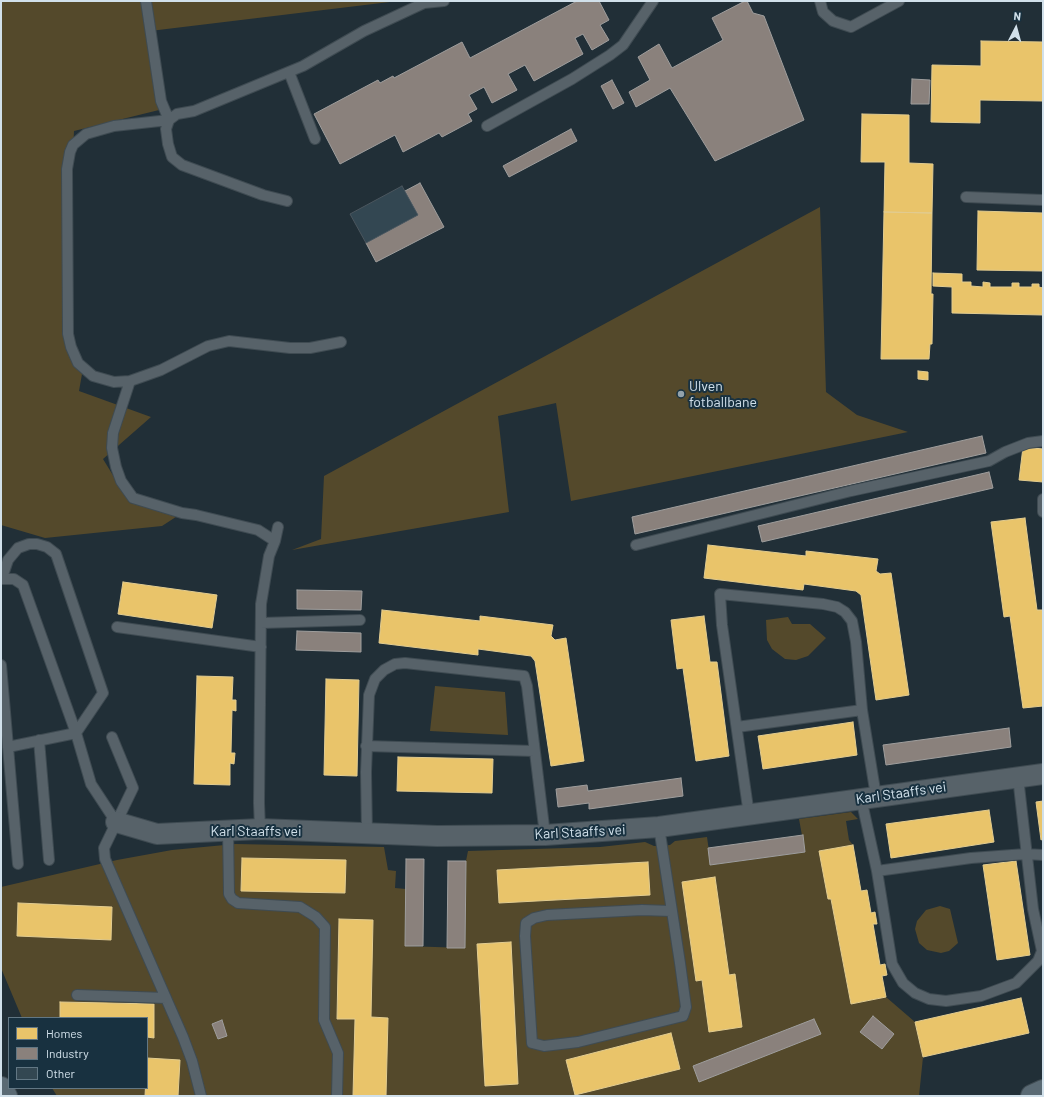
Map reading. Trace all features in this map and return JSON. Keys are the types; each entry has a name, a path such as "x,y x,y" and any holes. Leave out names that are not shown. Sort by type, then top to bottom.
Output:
{"highway":[{"path":"1,1088 6,1096"},
{"path":"1032,1096 1043,1091"}],"street":[{"name":"Karl Staaffs vei","path":"116,822 157,834 228,829 260,829 437,836 546,835 659,827 1043,774"}],"lane":[{"path":"146,1 161,101 169,120 166,129 172,157 182,165 263,195 287,201"},
{"path":"341,342 310,348 290,348 229,341 208,346 161,370 130,381 114,382 93,376 78,363 71,347 68,334 68,160 73,145 86,134 114,126 169,120 177,114 194,111 289,72 337,48 364,31 424,3 444,1"},
{"path":"487,126 572,79 610,55 623,45 652,1"},
{"path":"820,1 823,12 833,21 851,27 899,1"},
{"path":"289,72 315,139"},
{"path":"966,197 1043,200"},
{"path":"130,381 113,433 112,448 121,481 133,498 182,513 258,530 275,541"},
{"path":"636,545 851,492 989,461 1028,442 1043,441"},
{"path":"1043,499 1043,512"},
{"path":"260,829 261,604 269,556 275,541 278,527"},
{"path":"8,747 76,733 103,693 56,554 47,547 37,544 29,544 18,548 8,560 2,579 14,579 23,585 76,733 92,784 116,822"},
{"path":"748,815 722,625 720,594 822,604 837,607 845,612 852,621 856,642 869,797 877,871 892,964 903,982 914,992 929,999 946,1001 981,996 1016,983 1038,961 1042,951 1042,942 1034,909 1026,854 1018,777"},
{"path":"261,622 360,620"},
{"path":"117,627 261,647"},
{"path":"367,834 366,746 369,695 375,679 384,670 395,664 406,663 524,676 527,686 534,751 546,835"},
{"path":"1,665 18,864"},
{"path":"737,727 862,710"},
{"path":"112,737 133,788 104,848 105,859 192,1061 201,1096"},
{"path":"39,740 49,860"},
{"path":"366,746 534,751"},
{"path":"659,827 686,1007 682,1016 578,1042 544,1046 532,1043 525,936 526,923 534,918 547,915 642,910 671,911"},
{"path":"228,829 229,894 232,899 238,903 300,907 316,917 325,927 324,1020 338,1053 337,1096"},
{"path":"877,871 971,858 1026,854 1043,855"},
{"path":"77,995 166,998"}],"shaded area":[{"path":"1,1 398,1 150,31 159,110 74,131 64,332 82,374 79,391 151,417 103,459 130,503 182,513 162,526 45,538 1,525"},
{"path":"820,207 826,392 857,415 908,432 571,501 556,403 498,416 509,512 292,550 321,539 324,476"},
{"path":"788,617 792,624 810,624 826,638 808,656 796,660 785,659 772,649 767,640 766,620"},
{"path":"435,686 505,692 508,735 430,731"},
{"path":"851,812 858,819 846,821 849,840 853,845 820,851 831,899 851,1004 886,997 915,1022 923,1057 919,1096 57,1096 53,1089 148,1089 148,1017 22,1017 1,968 1,887 117,860 172,850 235,844 384,847 388,870 396,871 395,888 406,889 405,946 465,948 466,861 468,851 600,847 645,842 654,846 661,846 670,845 675,841 707,837 711,865 805,852 799,819"},
{"path":"940,906 950,909 958,943 949,951 941,953 927,950 919,943 915,929 917,921 926,910"}],"building: Homes":[{"path":"981,41 1043,42 1043,101 980,100 980,123 931,122 932,65 981,66"},
{"path":"862,114 909,115 909,163 933,164 932,213 884,212 885,162 861,162"},
{"path":"978,211 1043,213 1043,271 977,270"},
{"path":"884,212 932,213 932,344 930,344 929,359 881,359"},
{"path":"933,273 962,274 962,282 971,282 971,286 983,287 983,282 990,283 990,287 1012,287 1012,283 1019,283 1019,287 1032,287 1032,284 1039,284 1039,287 1043,288 1043,315 952,313 952,287 933,286"},
{"path":"918,371 928,372 928,380 918,379"},
{"path":"1023,447 1043,449 1043,482 1019,480"},
{"path":"1025,518 1037,610 1043,610 1043,706 1023,708 1010,616 1004,617 991,522"},
{"path":"708,545 806,556 806,551 878,559 876,571 880,574 891,573 909,695 876,700 861,595 856,591 804,584 803,590 704,578"},
{"path":"123,582 217,595 212,628 118,614"},
{"path":"382,610 480,621 480,616 553,625 551,636 555,640 566,638 584,761 551,766 535,661 531,656 478,649 478,655 379,643"},
{"path":"704,616 710,662 717,662 729,756 696,761 683,668 677,669 671,620"},
{"path":"197,676 233,677 232,700 236,700 236,711 232,710 231,753 235,753 234,764 230,763 230,785 194,784"},
{"path":"326,679 359,680 357,776 324,775"},
{"path":"853,722 857,755 763,769 758,736"},
{"path":"398,757 493,759 492,793 397,791"},
{"path":"1043,801 1043,839 1041,840 1036,802"},
{"path":"989,810 994,842 891,858 886,824"},
{"path":"853,845 861,891 867,890 871,913 875,912 877,924 873,924 880,965 885,964 887,975 882,976 886,997 851,1004 831,899 828,899 819,851"},
{"path":"242,858 346,860 345,893 241,891"},
{"path":"1016,861 1030,955 997,960 983,865"},
{"path":"648,862 650,895 499,903 497,870"},
{"path":"715,877 729,975 735,974 742,1027 709,1032 702,980 696,981 682,882"},
{"path":"18,903 112,907 111,940 17,936"},
{"path":"339,919 373,920 371,1017 388,1018 386,1096 353,1096 355,1019 337,1019"},
{"path":"511,942 518,1084 485,1086 477,944"},
{"path":"1021,998 1029,1033 923,1057 915,1022"},
{"path":"60,1002 154,1004 154,1038 148,1037 148,1017 60,1017"},
{"path":"671,1033 680,1069 575,1095 566,1060"},
{"path":"148,1058 180,1060 178,1096 145,1096 145,1089 148,1089"}],"building: Industry":[{"path":"577,1 599,1 609,20 600,25 609,40 592,50 583,34 575,38 583,54 534,81 525,65 508,74 517,90 492,103 484,87 469,95 477,109 468,114 472,121 442,137 439,133 403,152 395,135 340,164 314,114 378,80 380,83 393,76 394,78 462,42 470,58"},
{"path":"747,1 753,13 764,16 804,120 715,161 670,88 636,107 629,92 650,80 638,57 659,44 672,68 723,40 712,18"},
{"path":"912,79 930,80 929,104 911,104"},
{"path":"612,80 624,103 613,109 601,86"},
{"path":"571,129 577,141 509,177 503,166"},
{"path":"420,183 444,227 376,262 366,243 418,215 405,191"},
{"path":"982,436 986,453 635,534 632,517"},
{"path":"989,472 993,488 762,542 758,526"},
{"path":"297,590 362,591 361,610 297,609"},
{"path":"297,631 361,633 361,652 296,650"},
{"path":"1009,728 1011,747 886,765 883,745"},
{"path":"681,778 683,796 589,809 589,803 558,807 556,789 587,785 588,791"},
{"path":"803,835 805,852 710,865 708,848"},
{"path":"406,859 424,859 423,946 405,946"},
{"path":"448,861 466,861 465,948 447,948"},
{"path":"873,1016 894,1034 882,1049 860,1032"},
{"path":"814,1019 821,1034 699,1082 693,1066"},
{"path":"222,1020 227,1036 218,1039 212,1024"}],"building: Other":[{"path":"402,186 418,215 366,243 350,214"}],"place":[{"name":"Ulven fotballbane","path":"681,394"}]}
